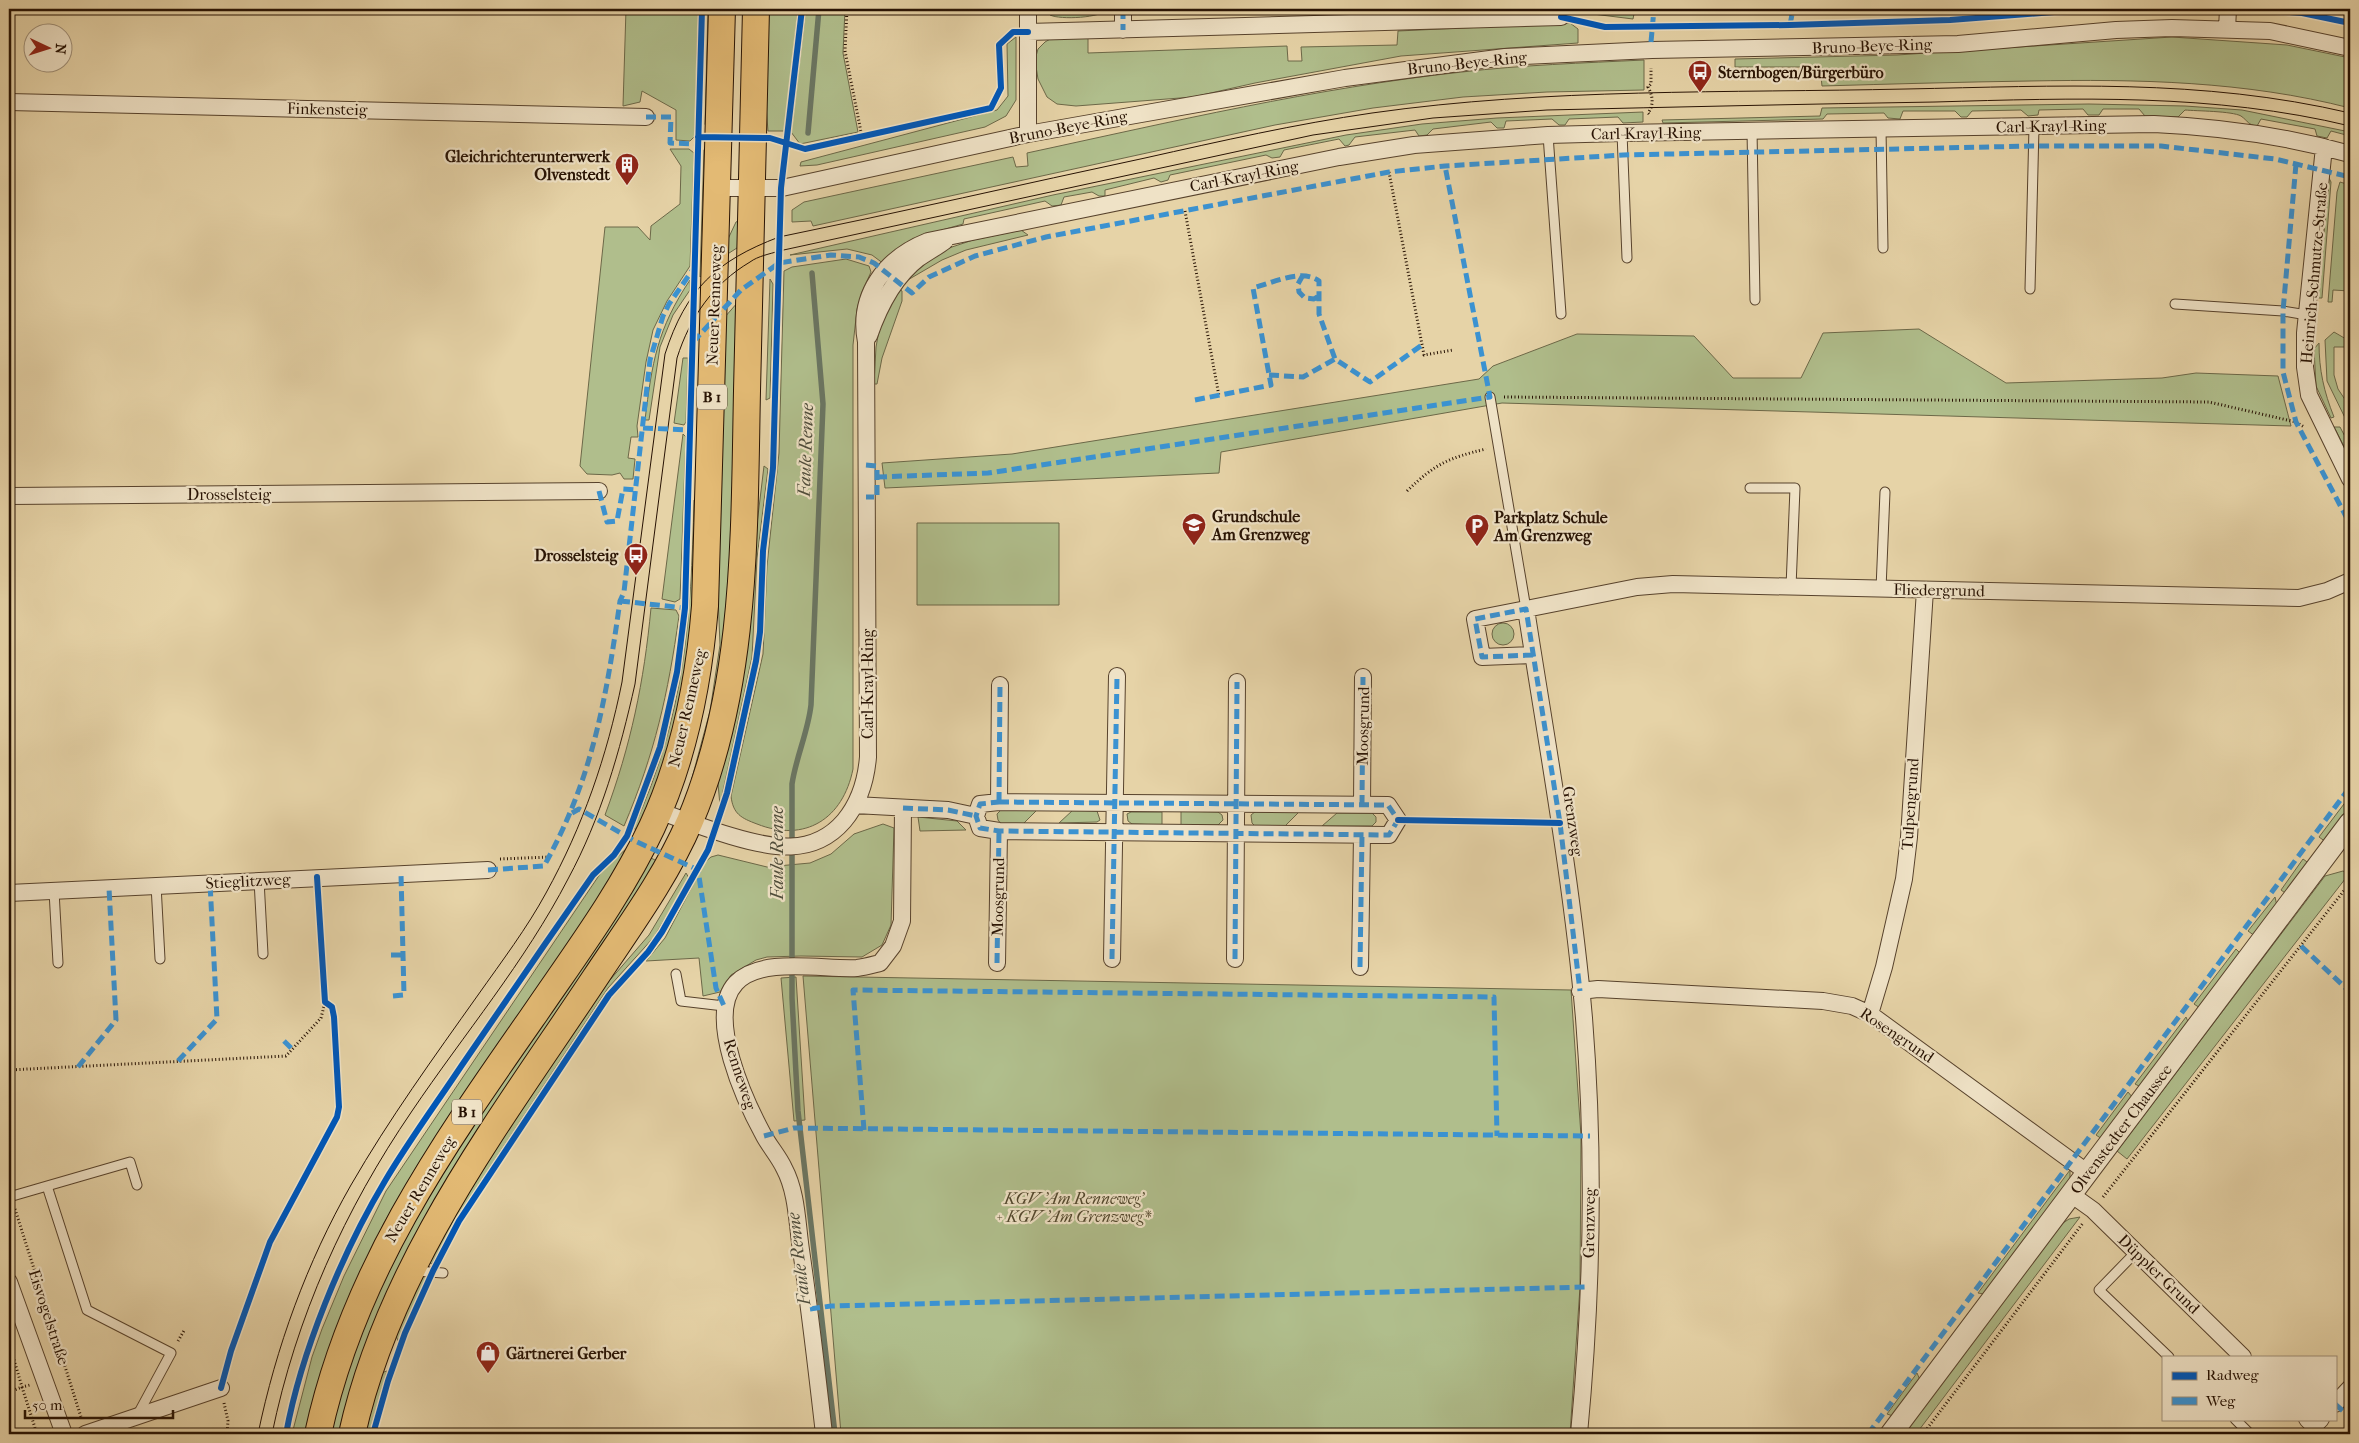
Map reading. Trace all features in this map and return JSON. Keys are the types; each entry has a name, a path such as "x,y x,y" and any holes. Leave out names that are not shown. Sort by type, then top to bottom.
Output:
{"main road":[{"name":"Neuer Renneweg","path":"318,1434 330,1386 349,1330 377,1264 404,1212 452,1134 604,912 643,844 659,811 678,757 689,716 703,630 722,9"},
{"name":"Neuer Renneweg","path":"352,1434 369,1374 410,1271 426,1239 468,1170 647,900 690,823 718,739 730,685 736,642 742,551 756,9"}],"street":[{"path":"1028,9 1028,134"},
{"path":"1123,9 1123,30"},
{"path":"2227,29 2228,9"},
{"path":"1028,32 1560,17"},
{"name":"Bruno-Beye-Ring","path":"718,188 781,188 1028,134 1345,78 1505,57 1652,50 1958,44 2116,30 2227,29 2277,32 2350,48"},
{"name":"Finkensteig","path":"9,102 646,117"},
{"name":"Carl-Krayl-Ring","path":"659,811 690,823 765,846 783,847 812,844 833,832 855,805 866,774 868,757 866,342 882,304 897,281 918,259 949,238 1339,157 1414,145 1548,135 1622,132 2136,124 2208,127 2278,137 2324,146 2350,154"},
{"name":"Heinrich-Schmutze-Straße","path":"2324,146 2307,315 2305,358 2309,395 2350,479"},
{"name":"Drosselsteig","path":"9,496 599,491"},
{"name":"Fliedergrund","path":"1526,609 1655,585 2299,598 2326,591 2350,581"},
{"name":"Tulpengrund","path":"1870,1014 1884,967 1904,879 1909,838 1925,590"},
{"path":"1526,609 1475,619 1482,657 1534,655"},
{"name":"Grenzweg","path":"1526,609 1560,824 1584,1018 1590,1136 1590,1204 1583,1390 1579,1434"},
{"path":"1112,959 1117,676"},
{"name":"Moosgrund","path":"1362,804 1363,677"},
{"path":"1235,959 1237,682"},
{"path":"999,802 1000,686"},
{"path":"999,802 1114,803 1388,804 1398,820 1389,835 1362,835 1237,832 999,831 980,828 976,816 980,804 999,802"},
{"path":"855,805 948,810 976,816"},
{"path":"724,1006 732,987 742,978 761,970 778,967 858,968 880,963 893,946 902,920 903,808"},
{"name":"Olvenstedter Chaussee","path":"1891,1434 2350,823"},
{"name":"Moosgrund","path":"997,963 999,831"},
{"path":"1360,966 1362,835"},
{"name":"Stieglitzweg","path":"9,893 488,870"},
{"name":"Rosengrund","path":"1580,991 1598,989 1823,1000 1852,1006 1870,1014 2088,1173"},
{"name":"Renneweg","path":"724,1006 726,1032 737,1075 764,1136 785,1169 793,1192 810,1309 824,1434"},
{"name":"Düppler Grund","path":"2072,1195 2093,1210 2242,1356"},
{"name":"Eisvogelstraße","path":"9,1285 64,1434"},
{"path":"86,1434 221,1388"},
{"path":"2336,1403 2350,1388"},
{"path":"2308,1420 2314,1426 2320,1420"}],"lane":[{"path":"2030,289 2034,127"},
{"path":"1881,129 1883,248"},
{"path":"1752,130 1754,300"},
{"path":"1622,132 1626,258"},
{"path":"1548,135 1561,314"},
{"path":"2176,304 2283,311 2307,315"},
{"name":"Grenzweg","path":"1490,397 1526,609"},
{"path":"1750,488 1795,488 1790,587"},
{"path":"1881,589 1885,492"},
{"path":"259,880 263,954"},
{"path":"156,885 160,958"},
{"path":"54,891 58,963"},
{"path":"676,974 681,1002 724,1006"},
{"path":"10,1197 130,1162 137,1185"},
{"path":"47,1186 88,1310 171,1353 136,1417"},
{"path":"2136,1252 2099,1290 2168,1356"},
{"path":"410,1271 443,1273"},
{"path":"2236,1420 2250,1434"}],"path":[{"path":"847,9 845,51 862,137"},
{"path":"1648,113 1652,107 1652,94 1648,87 1651,84 1652,61"},
{"path":"1389,172 1424,355 1452,350"},
{"path":"1185,211 1219,396"},
{"path":"1490,397 2209,402 2296,422"},
{"path":"1407,491 1428,471 1453,457 1487,449"},
{"path":"9,1070 286,1056 321,1018 325,1002"},
{"path":"2126,1161 2130,1164"},
{"path":"9,1392 22,1388 36,1433 27,1434"},
{"path":"221,1388 228,1421 227,1434"}],"green space":[{"path":"626,9 698,9 695,136 690,141 676,140 676,110 642,91 640,102 623,106"},
{"path":"708,9 714,9 707,129 705,124"},
{"path":"767,9 798,9 785,131 768,131 765,93"},
{"path":"806,9 845,9 843,53 858,132 800,144 791,132"},
{"path":"1045,9 1108,9 1090,16 1071,18 1055,17 1050,15"},
{"path":"1586,9 1635,9 1633,19 1585,13"},
{"path":"2317,9 2350,9 2350,16"},
{"path":"1570,23 1578,29 1578,43 1401,56 1255,83 1193,97 1076,106 1057,104 1047,97 1038,79 1035,60 1038,49 1052,38 1088,38 1088,53 1287,46 1288,61 1302,61 1301,47 1397,45 1398,31"},
{"path":"1016,37 1016,100 1006,116 985,127 817,165 800,166 801,162 997,110 1008,96 1007,44"},
{"path":"2172,37 2287,45 2350,58 2350,108 2271,92 2191,84 2070,80 1822,86 1820,67 1735,67 1735,59 1897,55"},
{"path":"1644,60 1644,90 1547,92 1463,97 1373,108 1275,125 813,226 811,221 792,222 792,210 804,202 1013,157 1016,167 1028,166 1027,153 1298,96 1407,79 1485,70 1553,64"},
{"path":"2089,104 2185,106 2242,110 2350,132 2350,136 2331,131 2327,138 2317,136 2315,129 2261,119 2257,126 2250,124 2236,114 2185,110 2178,117 2145,116 2139,109 2103,109 2099,115 2088,115 2083,109 2039,110 2038,115 2028,116 2021,110 1972,111 1967,117 1961,117 1955,111 1903,111 1900,119 1888,118 1884,113 1827,114 1823,119 1663,123 1662,120 1820,116 1822,108"},
{"path":"1643,112 1643,122 1623,123 1618,117 1569,119 1565,125 1559,125 1552,119 1506,121 1504,128 1497,128 1491,122 1433,129 1427,135 1419,136 1415,130 1355,137 1349,145 1345,146 1339,139 1284,150 1280,157 1272,158 1266,155 1170,175 1168,180 1161,182 1154,178 1105,190 1105,196 1099,196 1092,192 1064,197 1061,205 1052,206 1045,201 964,219 963,224 935,232 884,264 872,255 847,249 790,255 1053,195 1346,135 1422,124 1497,118"},
{"path":"706,147 706,272 700,277 704,150"},
{"path":"670,149 689,149 694,153 690,266 667,301 653,330 646,362 637,426 638,437 631,437 628,458 635,459 633,479 624,479 620,473 612,475 587,474 580,466 605,227 638,227 650,240 651,226 680,204 681,166"},
{"path":"2329,178 2331,182 2322,298 2317,298 2325,190"},
{"path":"2340,182 2350,185 2350,291 2333,290 2332,302 2328,302 2337,192"},
{"path":"740,220 740,246 726,255 728,239 736,222"},
{"path":"1021,230 1028,235 966,250 942,260 906,281 913,268 949,248 973,240"},
{"path":"846,259 869,266 871,272 857,309 853,345 853,769 841,801 831,813 819,822 806,828 791,830 774,829 742,817 736,811 731,796 763,654 767,566 779,453 784,271 792,267"},
{"path":"770,279 773,284 770,398 766,400"},
{"path":"690,280 690,290 673,315 660,347 649,420 645,420 650,381 663,331"},
{"path":"898,288 902,291 902,301 882,358 877,384 874,384 876,347 880,325"},
{"path":"738,302 729,603 713,714 692,778 710,711 720,645 718,595 724,318"},
{"path":"1919,329 2006,383 2162,378 2196,373 2278,376 2291,426 1502,403 1221,452 1219,473 885,488 882,463 1012,454 1479,379 1493,366 1577,334 1694,336 1733,378 1801,378 1823,333"},
{"path":"2334,332 2346,339 2350,347 2334,347 2334,375 2338,389 2350,407 2350,428 2327,381 2325,340"},
{"path":"2319,343 2323,381 2334,417 2331,418 2316,386 2314,349"},
{"path":"683,358 688,358 686,422 684,425 674,423"},
{"path":"2334,427 2340,427 2350,446 2350,458"},
{"path":"683,434 686,437 680,599 675,602 662,599"},
{"path":"764,466 768,469 757,558 752,657 720,805 718,784 754,549"},
{"path":"700,499 693,632 670,747 637,833 634,827 651,785 675,706 682,666 691,586 694,500"},
{"path":"917,523 1059,523 1059,605 917,605"},
{"path":"651,608 676,610 679,616 659,723 644,773 624,826 605,815 622,764 635,713 645,662"},
{"path":"1503,623 1511,626 1514,634 1511,642 1503,645 1495,642 1492,634 1495,626"},
{"path":"2347,800 2349,809 2326,842 2319,837"},
{"path":"1038,809 1023,824 1001,824 998,820 997,814 1001,810"},
{"path":"1073,810 1097,811 1100,820 1097,822 1059,823"},
{"path":"1181,811 1218,812 1222,815 1223,820 1218,825 1181,825"},
{"path":"1256,811 1299,812 1284,827 1255,826 1252,823 1251,815"},
{"path":"1131,812 1162,812 1162,825 1132,824 1128,821 1127,814"},
{"path":"1337,813 1372,813 1376,817 1376,822 1372,826 1322,826"},
{"path":"918,817 957,821 966,830 920,831"},
{"path":"883,824 894,828 891,925 882,945 862,957 767,957 756,960 731,975 720,992 703,996 699,958 646,961 665,938 705,862 711,857 718,855 767,867 810,863 831,854 854,834"},
{"path":"628,847 615,875 417,1166 384,1223 370,1253 307,1434 292,1434 312,1357 322,1329 344,1276 386,1191 602,871"},
{"path":"649,857 659,862 529,1061 342,1434 330,1434 343,1384 381,1283 417,1212"},
{"path":"2303,859 2310,864 2288,895 2281,890"},
{"path":"2343,871 2349,874 2127,1159 2117,1151 2325,876"},
{"path":"686,873 689,878 654,937 608,988 465,1205 432,1264 428,1262 470,1187 603,988 649,935"},
{"path":"2275,897 2277,906 2255,936 2248,931"},
{"path":"2236,949 2241,954 2200,1008 2194,1004"},
{"name":"KGV 'Am Renneweg' + KGV 'Am Grenzweg*","path":"803,976 1571,990 1581,1136 1580,1287 1570,1434 841,1434"},
{"path":"796,977 805,1120 794,1121 781,978"},
{"path":"2186,1017 2189,1024 2141,1087 2135,1084"},
{"path":"2128,1092 2133,1098 2102,1139 2096,1135"},
{"path":"2070,1170 2070,1183 1984,1294 1978,1293"},
{"path":"2080,1217 1916,1434 1902,1434 2060,1225 2069,1219"},
{"path":"428,1275 398,1341 395,1333 421,1277"},
{"path":"387,1371 369,1434 363,1434 381,1373"},
{"path":"1917,1373 1920,1380 1893,1416 1887,1414"}],"waterway":[{"name":"Faule Renne","path":"808,133 819,9"},
{"name":"Faule Renne","path":"812,273 823,404 811,705 792,784 792,998 798,1111 835,1434"}],"tram line":[{"path":"258,1434 265,1401 284,1337 307,1275 335,1214 396,1112 531,919 559,868 582,816 601,764 622,682 665,354 673,331 694,295 706,280 738,256 779,237 1230,139 1344,117 1505,99 1638,93 2074,86 2184,89 2239,94 2350,113"},
{"path":"272,1434 282,1391 309,1306 326,1265 365,1186 412,1111 533,939 580,856 600,808 616,759 635,684 677,358 682,343 704,303 725,281 753,260 779,251 1313,135 1433,118 1547,110 2092,99 2196,103 2247,108 2299,115 2350,126"}],"marked path":[{"path":"1123,9 1123,30"},
{"path":"1651,42 1654,9"},
{"path":"1790,25 1793,9"},
{"path":"646,117 671,117 670,143 698,144"},
{"path":"693,342 741,290 779,263 831,255 859,257 874,263 912,293 929,277 975,256 1046,237 1389,172 1445,166 1623,155 2033,146 2161,146 2275,159 2350,177"},
{"path":"2296,164 2283,311 2283,372 2296,422 2350,524"},
{"path":"877,477 988,473 1490,397 1445,166"},
{"path":"488,870 544,866 575,801 586,769 603,705 620,601 624,592 650,360 663,316 694,268"},
{"path":"1303,275 1298,284 1299,292 1305,298 1314,299 1320,295"},
{"path":"1195,400 1271,385 1253,288 1278,280 1304,276 1312,277 1319,281 1319,314 1335,359"},
{"path":"1269,375 1303,377 1335,359 1370,382 1422,345"},
{"path":"643,428 691,430"},
{"path":"866,465 877,466 877,497 866,497"},
{"path":"599,491 607,522 617,521 623,489 637,490"},
{"path":"620,601 685,608"},
{"path":"1533,655 1482,657 1475,619 1526,609 1560,823 1580,991"},
{"path":"1112,959 1117,676"},
{"path":"1362,805 1363,677"},
{"path":"1235,959 1237,682"},
{"path":"999,802 1000,685"},
{"path":"1868,1434 2350,787"},
{"path":"999,802 1388,805 1398,820 1389,835 999,831 980,828 976,816 980,804 999,802"},
{"path":"903,808 948,810 976,816"},
{"path":"572,813 579,809 633,840 698,870 716,988 724,1006"},
{"path":"997,963 999,831"},
{"path":"1360,967 1362,835"},
{"path":"393,996 404,995 401,874"},
{"path":"178,1061 217,1019 210,883"},
{"path":"78,1067 116,1020 109,888"},
{"path":"2301,946 2350,992"},
{"path":"391,955 403,955"},
{"path":"864,1130 853,990 1494,997 1497,1136"},
{"path":"284,1041 293,1050"},
{"path":"764,1136 794,1128 1590,1136"},
{"path":"810,1309 831,1306 1588,1287"},
{"path":"2336,1405 2350,1417"}],"cycle path":[{"path":"286,1434 302,1370 325,1304 369,1209 413,1137 593,875 614,855 627,836 660,747 677,672 685,608 702,9"},
{"path":"373,1434 388,1381 405,1333 433,1271 459,1221 609,995 648,952 662,932 708,850 727,793 756,661 760,632 763,551 773,468 781,188 802,9"},
{"path":"1561,17 1605,27 1790,25 1950,20 2092,9"},
{"path":"2255,9 2302,13 2350,23"},
{"path":"698,137 770,138 805,149 991,108 1001,88 999,45 1013,32 1028,32"},
{"path":"1398,820 1560,823"},
{"path":"221,1388 231,1351 270,1242 337,1117 339,1107 334,1017 332,1007 325,1002 317,877"}],"place":[{"name":"Sternbogen/Bürgerbüro","path":"1700,93"},
{"name":"Gleichrichterunterwerk Olvenstedt","path":"627,186"},
{"name":"Grundschule Am Grenzweg","path":"1194,546"},
{"name":"Parkplatz Schule Am Grenzweg","path":"1477,547"},
{"name":"Drosselsteig","path":"636,576"},
{"name":"Gärtnerei Gerber","path":"488,1374"}]}
